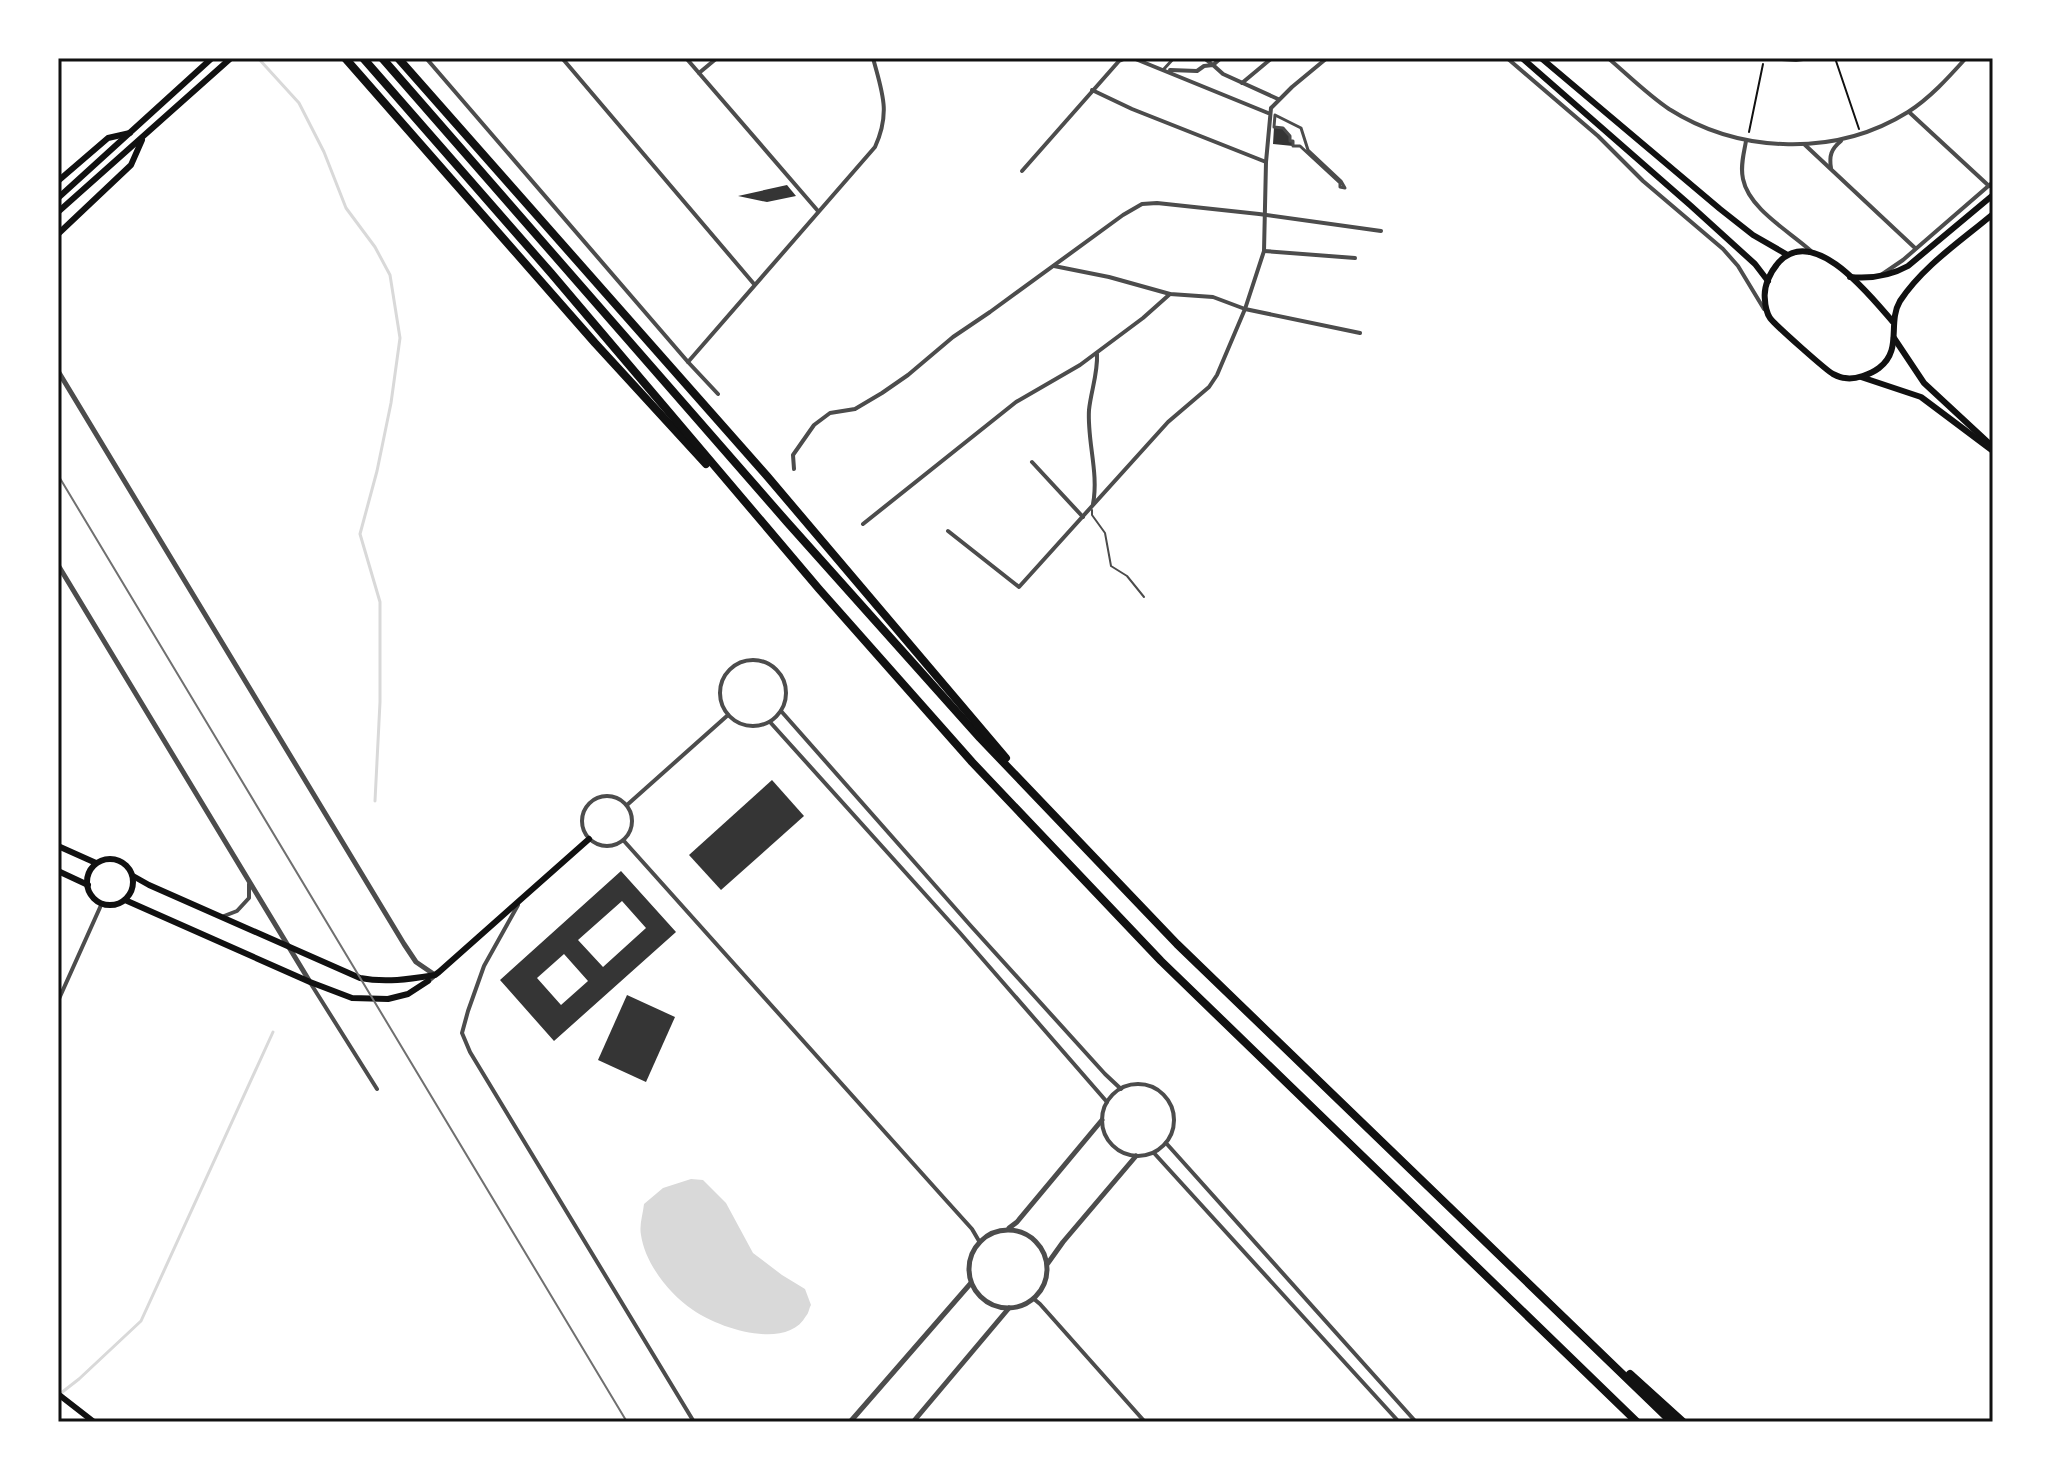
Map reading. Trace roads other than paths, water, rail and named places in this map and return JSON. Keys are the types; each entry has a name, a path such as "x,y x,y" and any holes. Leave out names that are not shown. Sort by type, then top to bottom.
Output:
{"highway":[{"path":"345,58 595,343 807,575 972,762 1161,961 1635,1421"},
{"path":"363,58 551,273 807,575"},
{"path":"382,58 792,528 980,738 1177,944 1672,1422"},
{"path":"398,58 776,487 1050,811"},
{"path":"1560,1313 1683,1422"}],"main road":[{"path":"58,198 212,58"},
{"path":"58,212 231,58"},
{"path":"1522,58 1690,205 1755,264 1768,281"},
{"path":"1541,58 1753,235 1786,254 1811,251 1829,258 1893,322"},
{"path":"58,181 108,138 130,133"},
{"path":"58,234 131,165 143,136"},
{"path":"1850,277 1895,274 1993,195"},
{"path":"1786,254 1770,271 1764,297 1769,317 1831,374 1846,379 1861,377 1880,368 1894,348 1893,322 1898,305 1918,278 1993,214"},
{"path":"1894,338 1924,383 1993,449"},
{"path":"1861,377 1921,397 1993,449"},
{"path":"133,876 360,978 379,981 435,975 589,839"},
{"path":"58,846 96,863 111,859 121,861 128,867 134,884 125,900 108,905 93,897 88,885 90,872 96,863"},
{"path":"58,871 88,885"},
{"path":"125,900 352,998 388,999 408,994 428,981"},
{"path":"58,1394 94,1422"}],"street":[{"path":"426,58 718,394"},
{"path":"562,58 754,284"},
{"path":"686,58 818,211"},
{"path":"699,73 717,58"},
{"path":"688,362 875,147 881,134 886,104 873,58"},
{"path":"1022,171 1092,90 1119,61 1126,58"},
{"path":"1133,58 1272,114 1301,128 1308,150 1345,188 1340,187 1340,183 1300,146 1293,146 1293,141 1283,128 1274,127 1272,114"},
{"path":"1163,70 1174,58"},
{"path":"1204,58 1223,74 1279,99"},
{"path":"1163,70 1197,71 1221,58"},
{"path":"1242,83 1272,58"},
{"path":"948,531 1019,587 1168,422 1209,387 1245,309 1264,251 1266,162 1272,114 1279,99 1327,58"},
{"path":"1507,58 1723,249 1738,266 1769,317"},
{"path":"1608,58 1669,108 1705,127 1746,141 1804,144 1842,139 1885,125 1909,112 1942,85 1966,58"},
{"path":"1767,58 1810,58"},
{"path":"1197,71 1197,79 1202,86"},
{"path":"1092,90 1266,162"},
{"path":"1879,276 1991,184 1909,112"},
{"path":"1831,169 1830,155 1842,139"},
{"path":"1746,141 1742,170 1750,197 1762,211 1811,251"},
{"path":"1804,144 1915,248"},
{"path":"794,469 793,455 814,425 830,413 855,409 882,393 953,337 1142,204 1196,206 1381,231"},
{"path":"1264,251 1355,258"},
{"path":"1054,266 1170,294 1213,297 1245,309 1360,333"},
{"path":"863,524 1016,402 1080,365 1170,294"},
{"path":"1092,506 1095,491 1089,412 1097,352"},
{"path":"58,371 404,944 416,962 435,975 428,981"},
{"path":"1032,462 1083,517"},
{"path":"58,565 249,884 377,1089"},
{"path":"757,659 777,669 786,690 781,711 770,722 751,726 728,715 719,692 727,671 735,664 757,659"},
{"path":"781,711 990,948 1121,1089"},
{"path":"627,805 728,715"},
{"path":"770,722 1107,1102"},
{"path":"613,796 627,805 631,812 632,828 624,841 606,847 589,839 582,824 590,802 613,796"},
{"path":"624,841 972,1229 979,1241"},
{"path":"221,917 237,911 249,898 249,884"},
{"path":"521,900 484,966 462,1033 470,1052 694,1422"},
{"path":"58,1001 102,903"},
{"path":"1008,1229 1102,1120 1107,1102 1121,1089 1142,1084 1153,1087 1169,1101 1174,1115 1172,1133 1166,1143 1154,1153 1136,1156 1116,1149 1104,1131 1102,1120"},
{"path":"1166,1143 1416,1422"},
{"path":"1154,1153 1399,1422"},
{"path":"1047,1264 1136,1156"},
{"path":"1008,1229 1020,1231 1039,1243 1047,1264 1047,1277 1034,1299 1022,1306 1009,1308 986,1302 971,1283 968,1272 969,1261 979,1241 997,1230 1008,1229"},
{"path":"850,1422 971,1283"},
{"path":"1034,1299 1145,1422"},
{"path":"913,1422 1009,1308"}],"lane":[{"path":"1092,506 1092,515 1105,533 1111,566 1127,576 1144,597"}],"waterway":[{"path":"258,58 299,103 324,152 346,208 375,247 390,275 400,338 391,403 360,534 380,602 380,702 375,801"},
{"path":"61,1393 141,1321 273,1032"}],"tram line":[{"path":"58,475 627,1422"}]}
